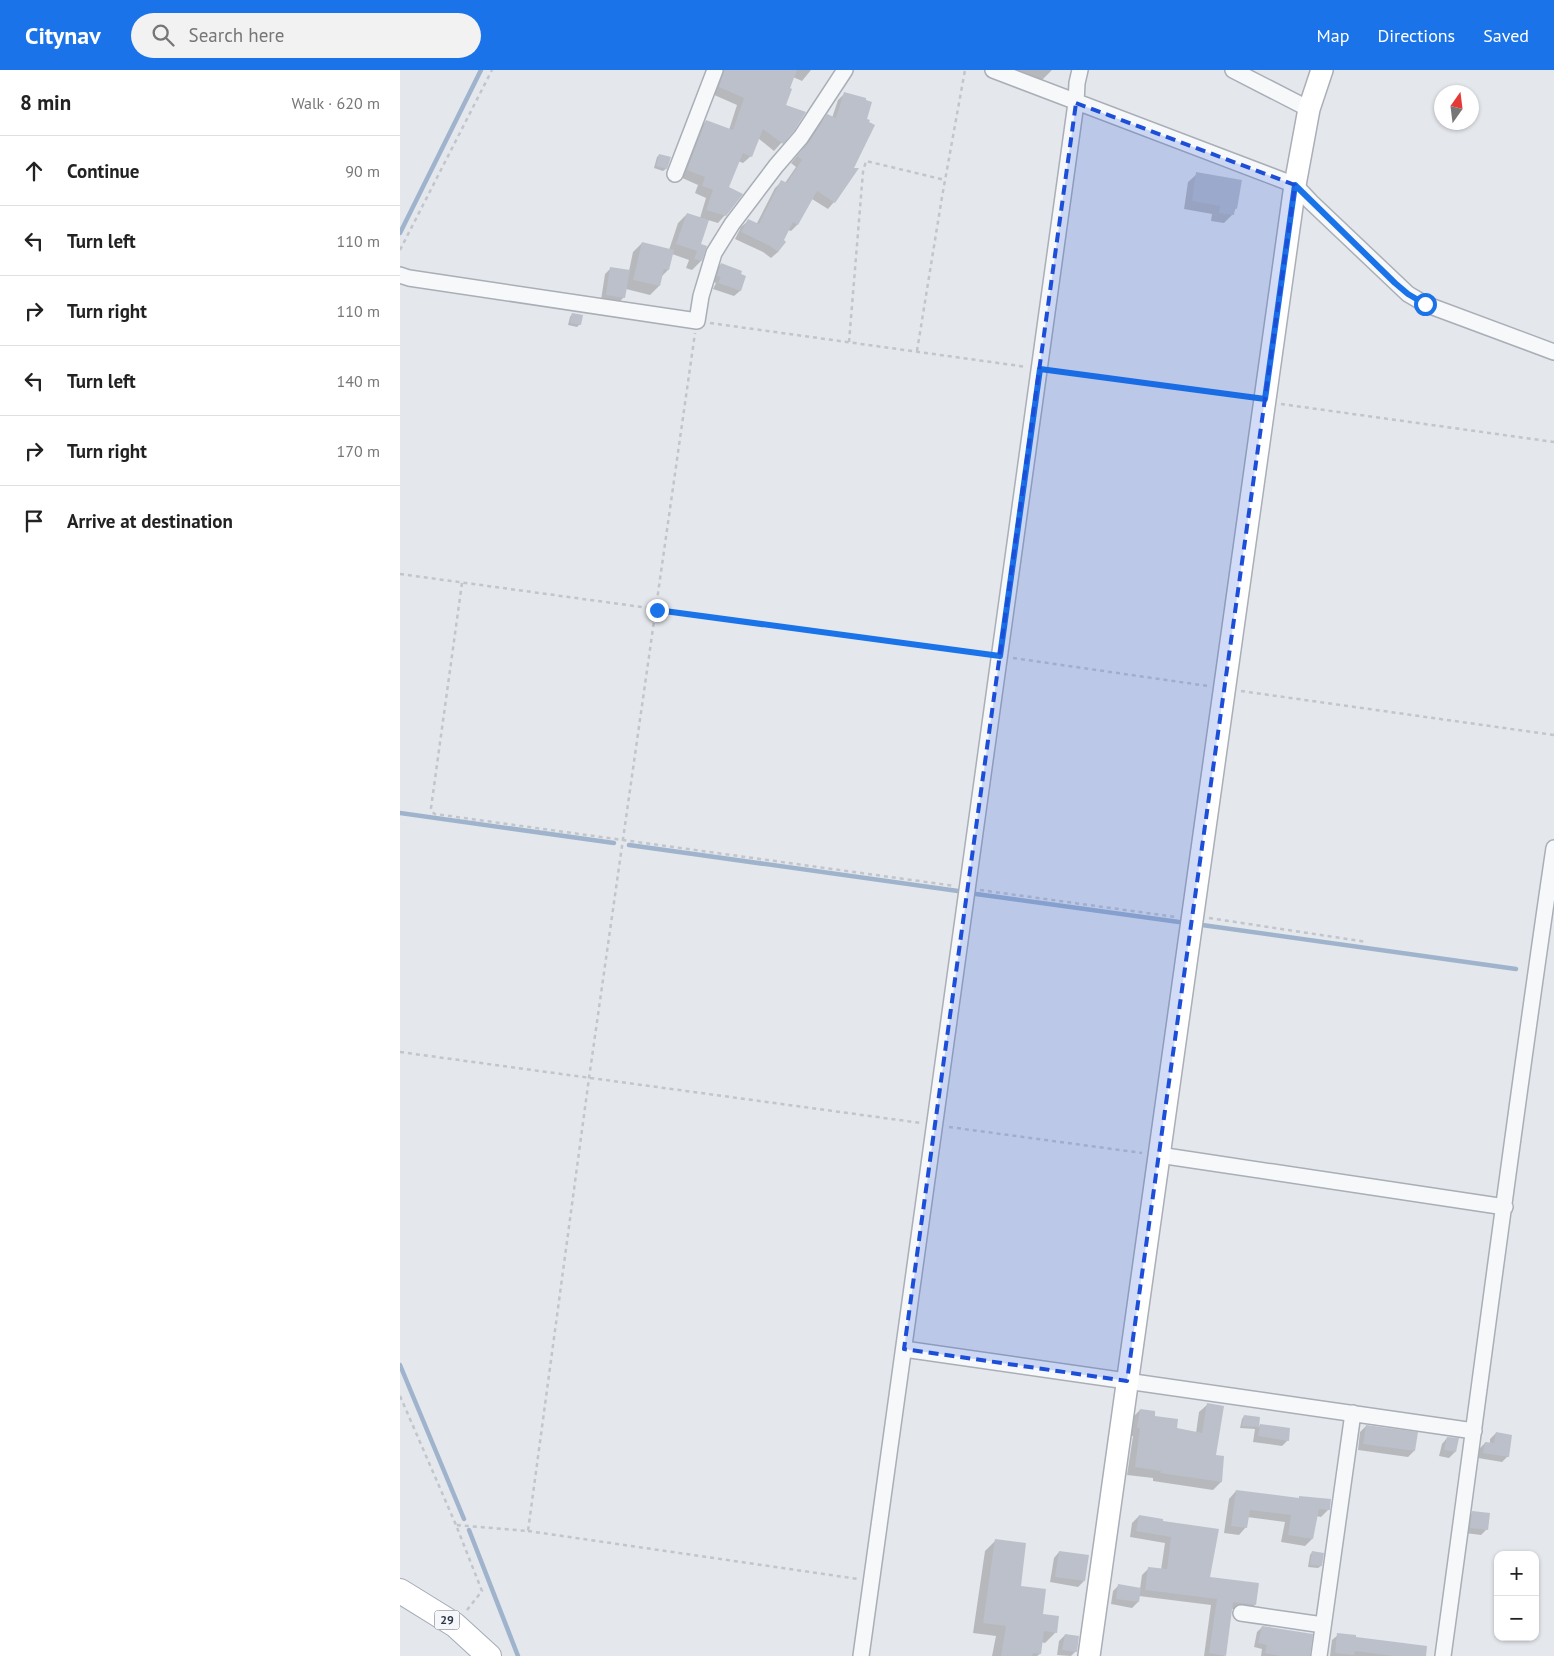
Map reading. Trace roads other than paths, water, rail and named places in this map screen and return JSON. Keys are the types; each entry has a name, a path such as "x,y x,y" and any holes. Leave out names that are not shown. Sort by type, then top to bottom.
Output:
{"main road":[{"name":"29","path":"400,1591 455,1625 490,1656"}],"street":[{"path":"676,174 715,70"},
{"path":"400,275 409,278 697,321 701,296 714,253 737,217 801,137 845,70"},
{"path":"993,70 1295,185 1408,294 1425,304 1554,352"},
{"path":"862,1656 1080,70"},
{"path":"1233,70 1309,109"},
{"path":"1089,1656 1295,185 1309,109 1322,70"},
{"path":"1443,1656 1528,1025 1554,848"},
{"path":"1159,1156 1504,1207"},
{"path":"904,1349 1474,1431"},
{"path":"1318,1656 1353,1413"},
{"path":"1241,1613 1323,1625"}],"waterway":[{"path":"400,233 481,70"},
{"path":"400,813 614,843"},
{"path":"629,845 958,891"},
{"path":"976,894 1179,922"},
{"path":"1202,925 1516,969"},
{"path":"400,1365 464,1519"},
{"path":"469,1530 518,1656"}]}
